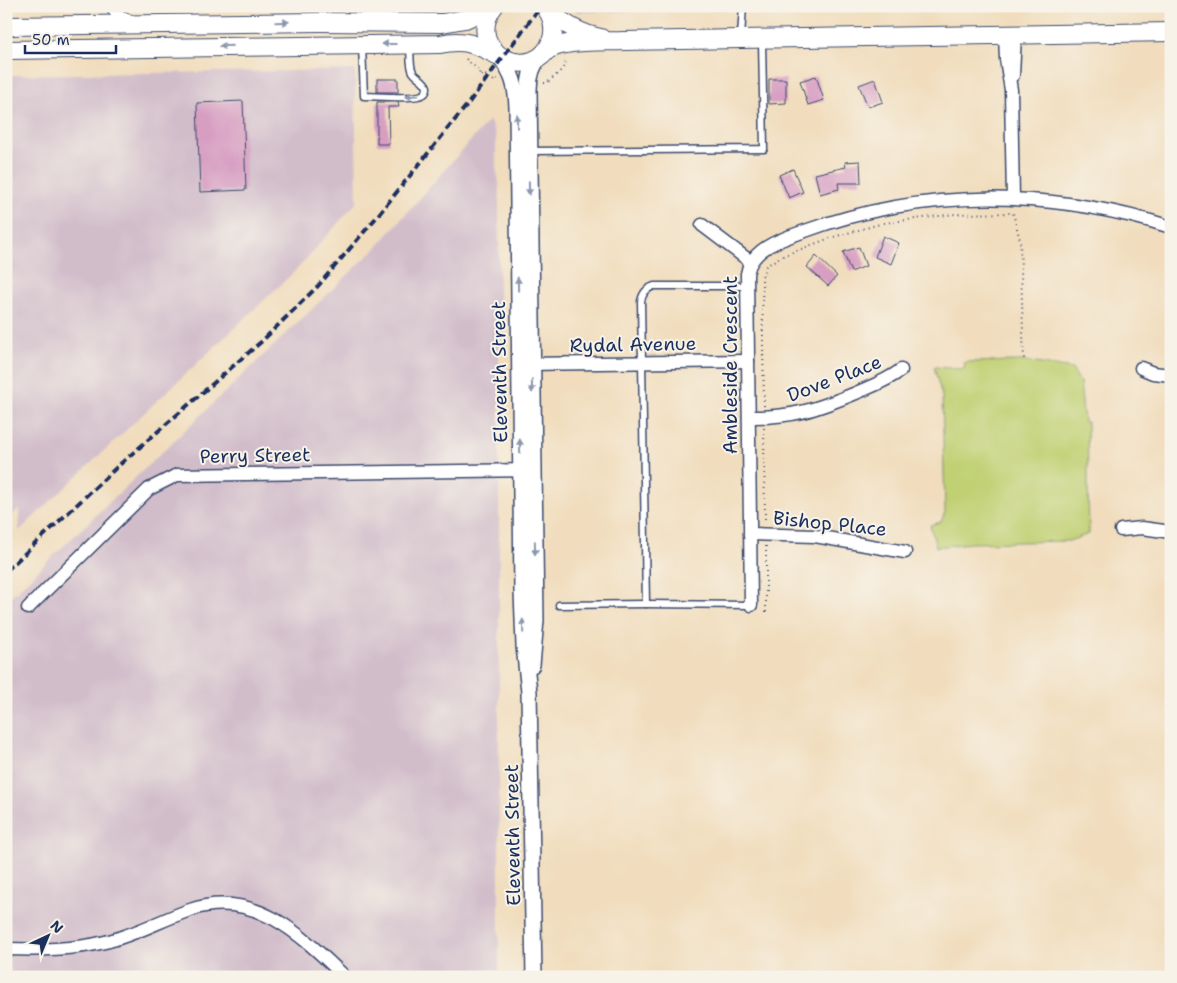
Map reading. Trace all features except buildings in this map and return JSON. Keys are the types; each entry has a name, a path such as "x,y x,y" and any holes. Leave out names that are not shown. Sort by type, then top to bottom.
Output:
{"main road":[{"path":"6,26 319,22 418,24 452,22 465,19 494,6"},
{"path":"494,6 487,18 486,31 489,44 498,56"},
{"path":"545,7 558,20 577,30 597,37 624,41"},
{"path":"543,54 552,38 553,28 551,17 545,7"},
{"path":"319,22 320,45"},
{"path":"6,50 463,42 477,45 511,62 520,63 529,62 553,47 566,44 624,41 1171,32"}],"street":[{"path":"112,6 118,15 132,24"},
{"path":"1010,35 1015,59 1011,90 1013,199"},
{"name":"Eleventh Street","path":"522,151 529,82 534,65 543,54"},
{"name":"Eleventh Street","path":"498,56 510,70 516,85 522,151 527,470 536,620 530,692 534,977"},
{"name":"Ambleside Crescent","path":"750,605 747,286 748,268 751,262 766,248 784,239 859,214 906,204 945,200 1013,199 1060,202 1091,206 1171,227"},
{"path":"702,225 751,262"},
{"name":"Rydal Avenue","path":"525,364 748,361"},
{"path":"1141,368 1153,372 1171,374"},
{"name":"Dove Place","path":"749,417 783,417 816,409 882,382 901,370"},
{"name":"Perry Street","path":"28,608 149,489 176,475 527,470"},
{"path":"1121,530 1142,528 1171,532"},
{"name":"Bishop Place","path":"750,534 815,536 905,552"},
{"path":"6,949 39,950 104,943 138,932 192,909 226,904 249,908 272,917 290,928 345,977"}],"lane":[{"path":"741,39 743,6"},
{"path":"522,151 764,149 762,39"},
{"path":"362,44 364,96 417,96 425,93 428,87 411,68 410,44"},
{"path":"646,604 641,301 649,288 654,286 747,286"},
{"path":"559,605 750,605"}],"path":[{"path":"766,615 762,277 766,266 780,257 813,244 884,223 956,214 1013,213 1020,240 1024,361"}],"shaded area":[{"path":"573,6 984,6 577,12"},
{"path":"355,70 357,202 297,269 19,531 19,509 6,521 6,75"},
{"path":"489,120 496,135 496,168 499,182 499,977 6,977 6,601 374,250"}],"green space":[{"path":"1024,361 1072,369 1080,382 1084,422 1087,422 1089,534 1069,541 971,543 936,547 930,525 941,522 945,512 942,396 934,367 964,369 965,362"}],"railway":[{"path":"6,571 118,466 262,341 318,286 467,105 541,6"}]}
